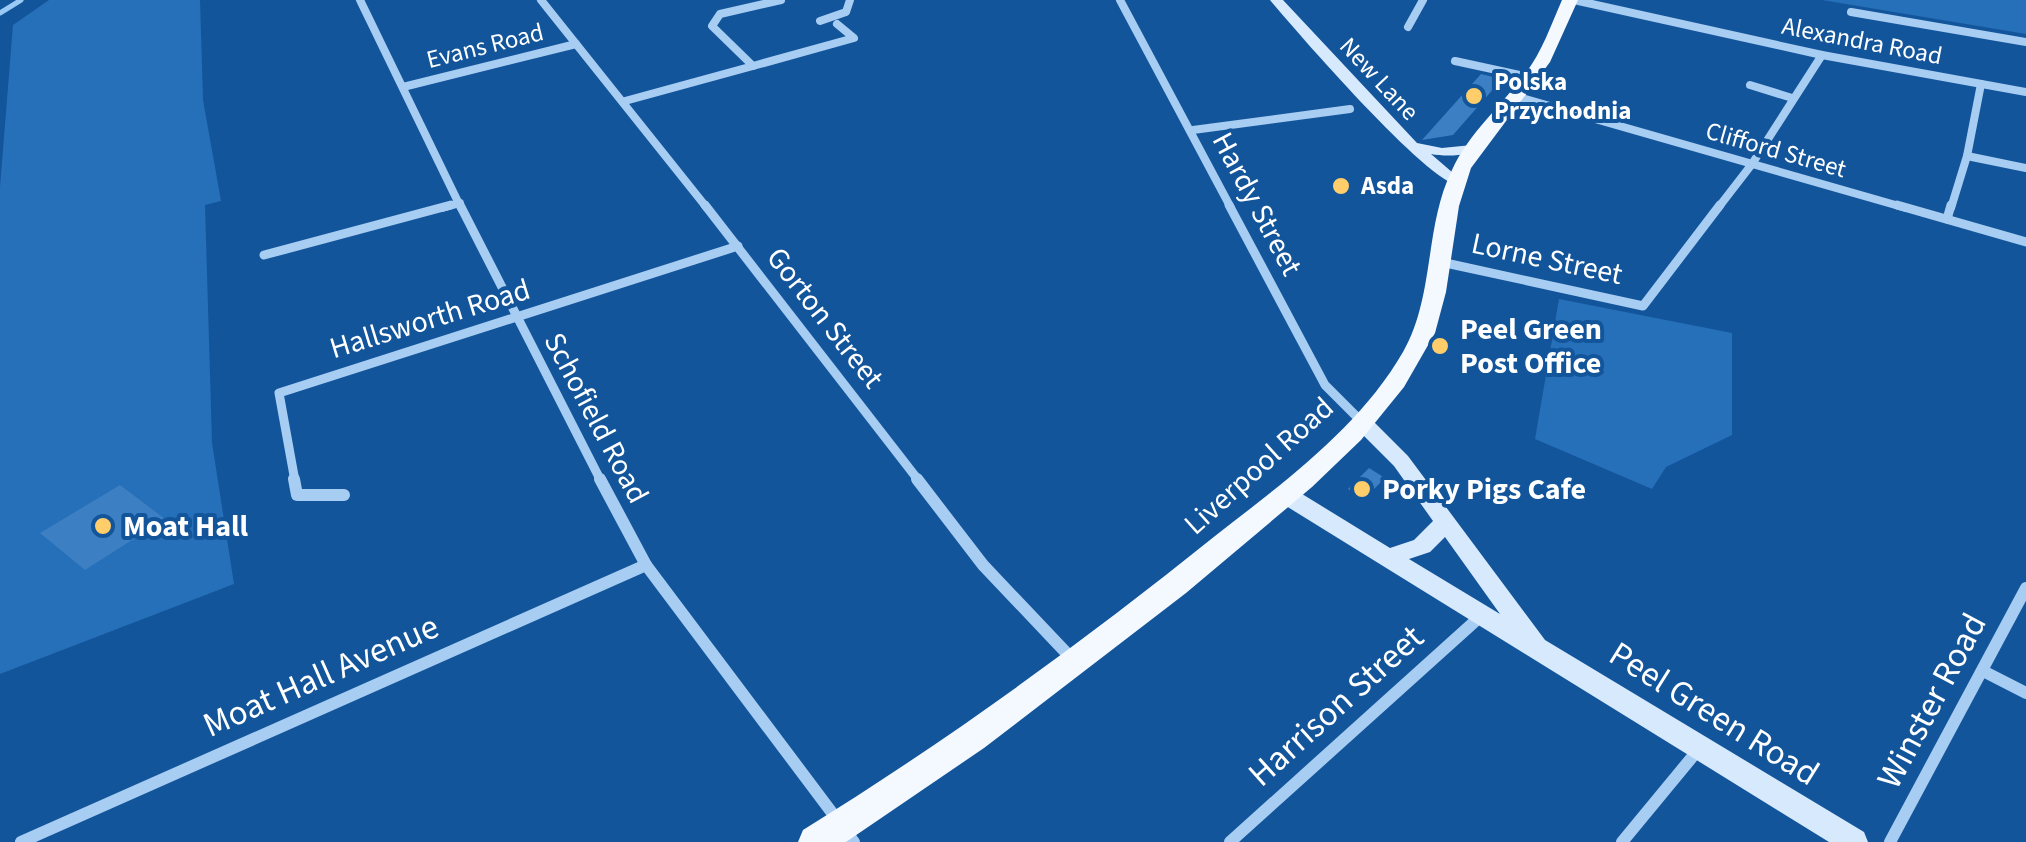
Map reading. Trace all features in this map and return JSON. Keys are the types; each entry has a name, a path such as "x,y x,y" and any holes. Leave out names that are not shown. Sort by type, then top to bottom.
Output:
{"main road":[{"name":"Liverpool Road","path":"836,837 1075,662 1286,495 1362,422 1422,337 1455,182 1476,147 1542,62 1572,0"}],"street":[{"name":"Schofield Road","path":"360,0 515,319 646,565 836,837"},
{"name":"Gorton Street","path":"541,0 738,246 983,565 1075,662"},
{"path":"752,66 712,26 720,14 781,0"},
{"path":"820,22 846,12 850,0"},
{"name":"Hardy Street","path":"1120,0 1325,384 1362,422"},
{"name":"New Lane","path":"1276,0 1410,144 1455,182"},
{"path":"1408,27 1423,0"},
{"name":"Alexandra Road","path":"1572,0 1822,55 2026,92"},
{"path":"1851,12 2026,42"},
{"path":"625,102 854,38 837,24"},
{"name":"Evans Road","path":"403,87 576,44"},
{"path":"1752,164 1822,55"},
{"path":"1456,61 1529,78"},
{"path":"1947,219 1967,156 1981,84"},
{"path":"1750,85 1792,98"},
{"name":"Clifford Street","path":"1516,96 2026,242"},
{"path":"1192,130 1350,109"},
{"path":"1410,144 1442,152 1476,147"},
{"path":"1967,156 2026,168"},
{"name":"Lorne Street","path":"1440,262 1643,306 1752,164"},
{"path":"264,255 460,203"},
{"name":"Hallsworth Road","path":"344,495 297,495 279,392 738,246"},
{"name":"Peel Green Road","path":"1362,422 1401,461 1538,646"},
{"name":"Peel Green Road","path":"1286,495 1854,842"},
{"path":"1389,558 1422,546 1446,522"},
{"name":"Moat Hall Avenue","path":"21,842 646,565"},
{"name":"Winster Road","path":"1890,842 2026,588"},
{"name":"Harrison Street","path":"1230,842 1482,615"},
{"path":"1984,672 2026,693"},
{"path":"1622,842 1701,748"}],"shaded area":[{"path":"49,0 200,0 203,100 221,201 205,205 212,443 234,584 0,674 0,187 13,25"},
{"path":"1822,0 2026,0 2026,34"},
{"path":"1559,299 1732,333 1732,435 1666,467 1652,489 1535,439"}],"building":[{"name":"Polska Przychodnia","path":"1481,74 1502,79 1453,135 1422,140"},
{"name":"Porky Pigs Cafe","path":"1369,468 1385,478 1364,499 1348,489"},
{"name":"Moat Hall","path":"120,485 165,519 85,570 40,533"}],"waterway":[{"path":"0,13 21,0"}],"place":[{"name":"Polska Przychodnia","path":"1474,96"},
{"name":"Asda","path":"1341,186"},
{"name":"Peel Green Post Office","path":"1440,346"},
{"name":"Porky Pigs Cafe","path":"1362,489"},
{"name":"Moat Hall","path":"103,526"}]}
